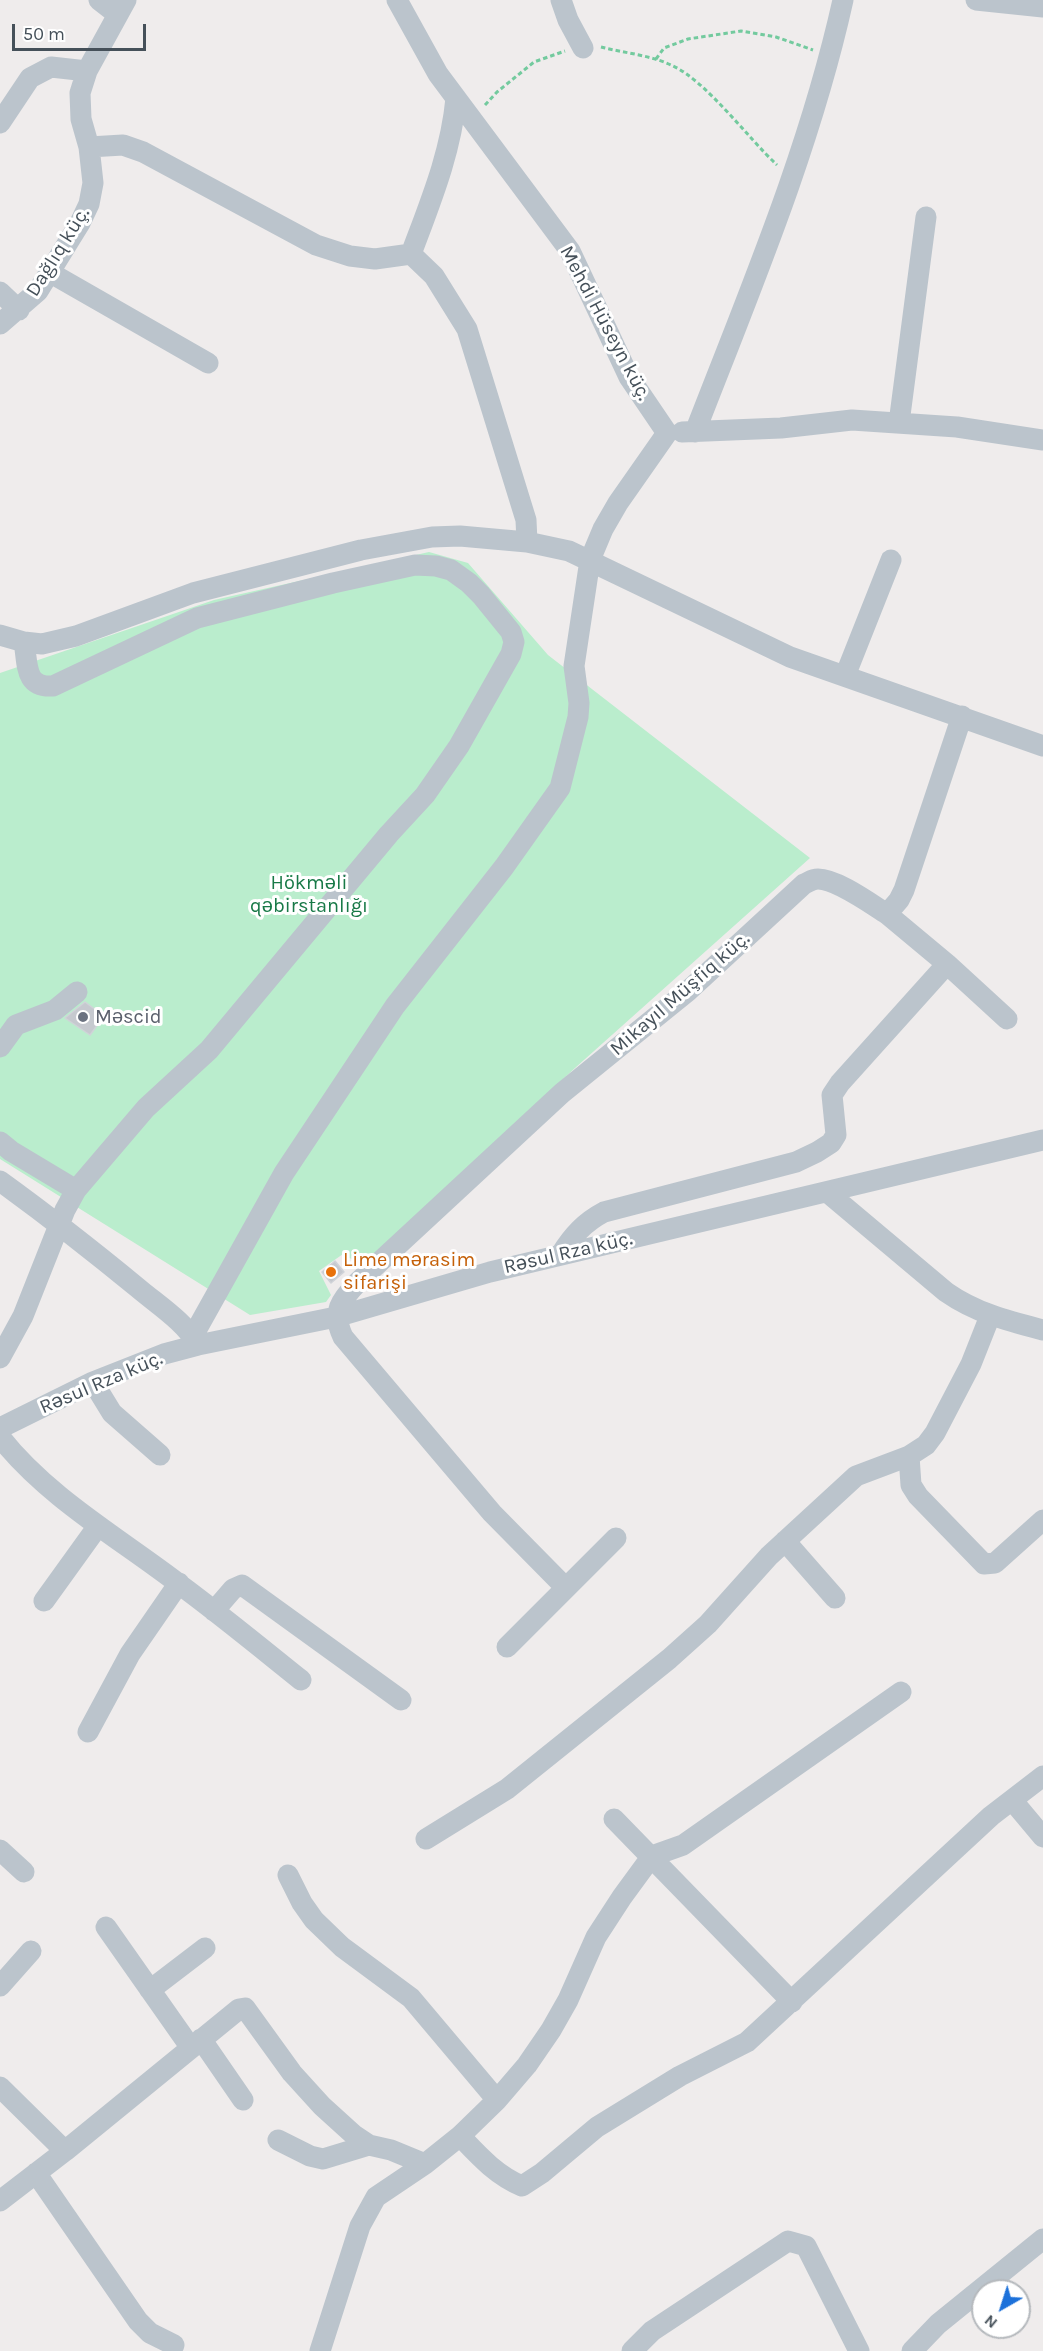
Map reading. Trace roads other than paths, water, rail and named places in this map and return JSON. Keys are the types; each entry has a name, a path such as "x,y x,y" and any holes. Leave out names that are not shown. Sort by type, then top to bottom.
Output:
{"street":[{"path":"99,0 122,7"},
{"name":"Mehdi Hüseyn küç.","path":"397,0 438,74 570,251 628,377 667,433"},
{"path":"561,0 568,20 584,48"},
{"path":"694,432 781,213 830,52 843,0"},
{"path":"976,0 1043,7"},
{"name":"Dağlıq küç.","path":"0,324 19,310 38,291 89,204 93,183 89,147 81,119 80,93 87,71 122,7"},
{"path":"0,123 30,78 51,67 87,71"},
{"path":"411,254 443,166 454,125 456,98"},
{"path":"89,147 123,145 143,152 316,245 350,256 375,260 411,254"},
{"path":"899,423 926,217"},
{"path":"411,254 434,276 467,329 526,520 527,542"},
{"path":"49,272 208,363"},
{"path":"0,292 19,310"},
{"path":"0,1181 60,1224 171,1315 195,1340 284,1173 395,1006 504,867 560,788 578,717 579,703 574,666 590,560 603,529 618,503 667,433 781,428 852,420 957,427 1043,440"},
{"path":"0,635 24,642 42,644 76,636 193,593 361,550 432,537 460,536 527,542 553,546 590,560 790,657 1043,746"},
{"path":"845,676 891,560"},
{"path":"0,1359 23,1316 76,1190 146,1108 209,1050 389,834 425,795 459,746 511,654 514,642 511,632 469,583 451,570 436,566 415,565 333,583 197,618 53,686 34,683 30,676 24,642"},
{"path":"887,914 904,890 962,716"},
{"name":"Mikayıl Müşfiq küç.","path":"336,1317 339,1307 358,1282 545,1109 680,998 804,884 814,879 826,880 887,914 948,963 1007,1019"},
{"path":"561,1254 570,1239 587,1221 604,1212 796,1162 831,1143 836,1135 832,1095 840,1083 948,963"},
{"path":"0,1047 16,1025 55,1010 77,992"},
{"name":"Rəsul Rza küç.","path":"0,1428 93,1382 195,1340 336,1317 490,1272 561,1254 1043,1140"},
{"path":"0,1142 11,1152 76,1190"},
{"path":"827,1192 946,1292 965,1305 990,1316 1043,1330"},
{"path":"426,1839 507,1789 669,1659 708,1624 769,1556 856,1476 909,1456 926,1445 971,1364 990,1316"},
{"path":"336,1317 343,1337 492,1514 565,1587"},
{"path":"93,1382 112,1413 160,1455"},
{"path":"0,1437 18,1460 99,1526 179,1583 301,1680"},
{"path":"909,1456 912,1485 918,1496 984,1564 995,1563 1043,1520"},
{"path":"44,1601 99,1526"},
{"path":"507,1647 616,1538"},
{"path":"785,1541 835,1598"},
{"path":"88,1732 130,1654 179,1583"},
{"path":"214,1611 233,1589 242,1585 401,1700"},
{"path":"320,2351 360,2226 376,2198 460,2136 497,2100 527,2065 568,2000 596,1937 652,1856 683,1845 901,1692"},
{"path":"460,2136 490,2166 522,2186 542,2173 597,2127 680,2076 747,2042 991,1816 1043,1776"},
{"path":"1012,1800 1043,1837"},
{"path":"614,1819 792,2002"},
{"path":"0,1850 24,1872"},
{"path":"288,1875 302,1904 314,1920 342,1947 411,1998 497,2100"},
{"path":"106,1927 150,1989 243,2100"},
{"path":"150,1989 205,1948"},
{"path":"0,1986 31,1951"},
{"path":"0,2201 65,2151 239,2008 245,2008 292,2073 322,2106 354,2135 369,2145 391,2150 425,2164"},
{"path":"0,2087 65,2151"},
{"path":"278,2140 310,2156 323,2159 369,2145"},
{"path":"36,2173 138,2321 150,2332 174,2345"},
{"path":"912,2351 938,2324 1043,2239"},
{"path":"632,2351 652,2331 788,2241 806,2246 860,2351"}],"place":[{"name":"Məscid","path":"83,1017"},
{"name":"Lime mərasim sifarişi","path":"331,1272"}],"park label":[{"name":"Hökməli qəbirstanlığı","path":"309,894"}]}
